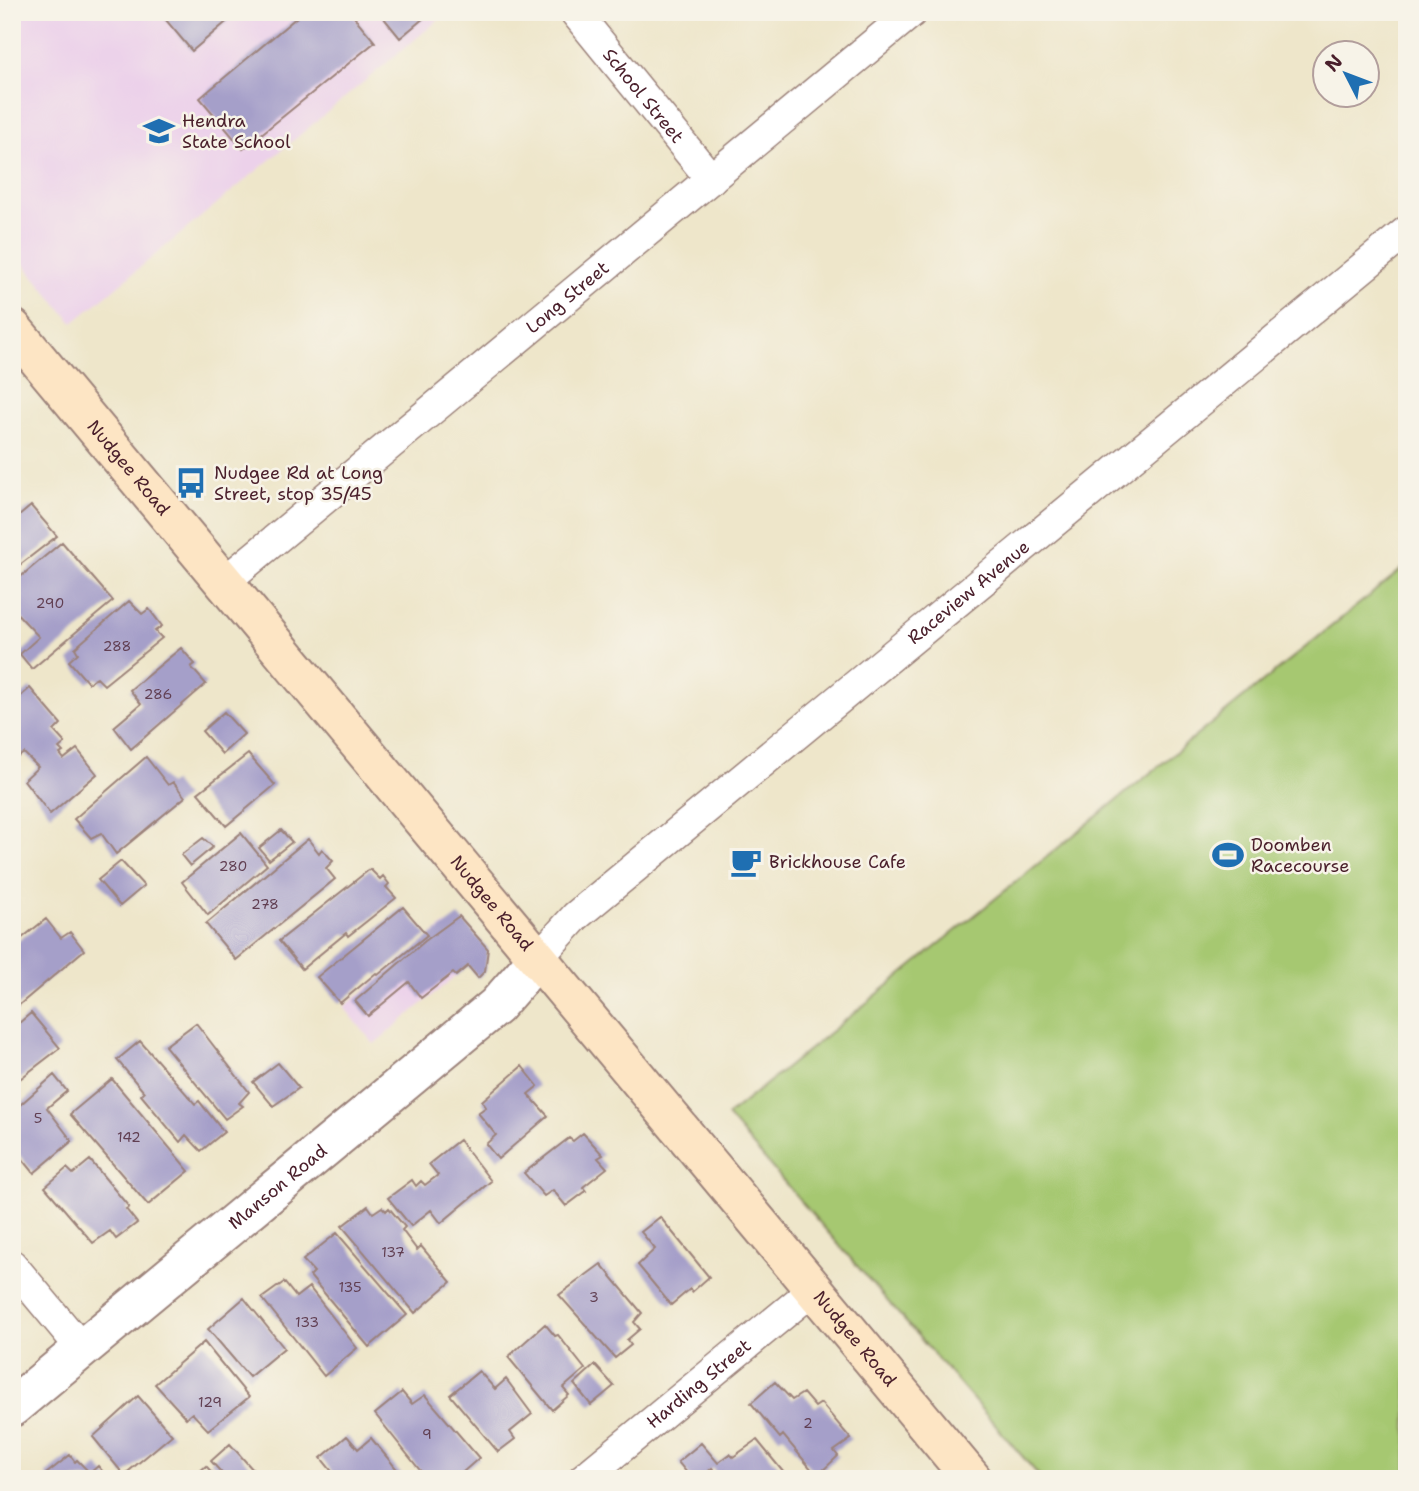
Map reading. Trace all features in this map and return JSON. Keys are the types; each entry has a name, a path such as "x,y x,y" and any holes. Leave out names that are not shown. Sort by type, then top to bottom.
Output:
{"main road":[{"name":"Nudgee Road","path":"12,328 972,1479"}],"street":[{"name":"School Street","path":"575,12 711,179"},
{"name":"Long Street","path":"224,582 912,12"},
{"name":"Raceview Avenue","path":"537,959 576,916 1407,231"},
{"name":"Manson Road","path":"12,1407 496,1006 537,959"},
{"path":"12,1265 82,1349"},
{"name":"Harding Street","path":"583,1479 814,1289"}],"shaded area":[{"name":"Hendra State School","path":"12,12 448,12 73,323 12,250"},
{"path":"446,924 475,960 374,1044 344,1007"}],"green space":[{"name":"Doomben Racecourse","path":"1407,565 1407,1479 1042,1479 727,1116"}],"building":[{"path":"155,12 238,12 192,51 161,14 158,16"},
{"path":"303,12 350,12 375,42 243,149 200,98"},
{"path":"379,12 431,12 400,38"},
{"path":"31,506 57,536 12,571 12,522"},
{"path":"62,542 113,601 32,669 20,654 39,637 12,608 12,584"},
{"path":"129,601 142,614 149,609 162,626 155,631 162,638 104,685 97,678 88,683 69,661 78,653 75,648"},
{"path":"181,648 195,664 191,667 206,684 131,749 114,727 141,704 130,690"},
{"path":"30,688 61,724 54,731 65,743 59,748 63,752 60,754 64,759 77,749 97,774 50,814 24,780 38,767 24,753 12,761 12,704"},
{"path":"224,712 244,734 222,754 202,731"},
{"path":"248,754 275,785 226,826 198,793"},
{"path":"146,757 168,785 173,782 185,797 116,854 101,833 91,838 74,819"},
{"path":"281,830 292,842 269,860 259,848"},
{"path":"241,833 267,865 208,915 182,882"},
{"path":"203,838 213,847 190,866 181,855"},
{"path":"308,839 319,853 322,849 333,861 326,868 335,879 236,960 206,924"},
{"path":"121,861 144,886 120,906 98,880"},
{"path":"370,869 380,879 383,876 389,884 386,887 396,898 348,936 346,933 302,969 279,941"},
{"path":"403,907 427,935 340,1003 317,977"},
{"path":"459,916 488,949 485,971 478,978 468,966 456,976 453,973 421,998 409,982 368,1016 355,1001 425,941"},
{"path":"46,919 61,938 70,932 84,950 12,1011 12,946"},
{"path":"31,1013 60,1048 12,1085 12,1029"},
{"path":"196,1023 249,1092 239,1103 243,1106 225,1119 165,1046"},
{"path":"140,1041 195,1104 199,1101 224,1132 201,1151 186,1135 180,1142 141,1095 144,1092 117,1060"},
{"path":"278,1063 299,1088 273,1106 253,1082"},
{"path":"522,1066 538,1086 528,1094 548,1116 498,1159 486,1144 496,1135 478,1113 486,1107 482,1101"},
{"path":"54,1075 67,1091 47,1108 72,1141 34,1173 12,1146 12,1112"},
{"path":"112,1079 189,1171 148,1205 70,1114"},
{"path":"583,1133 603,1155 598,1158 607,1168 583,1187 586,1191 566,1206 553,1190 544,1196 524,1173 569,1138 573,1141"},
{"path":"459,1140 491,1181 441,1223 431,1210 411,1226 388,1198 412,1180 416,1186 421,1181 425,1185 438,1175 429,1164"},
{"path":"90,1160 129,1207 126,1209 137,1223 116,1239 110,1231 93,1243 45,1187 67,1168 73,1174"},
{"path":"368,1206 373,1213 382,1207 386,1211 389,1208 405,1227 402,1230 417,1250 421,1246 451,1282 415,1313 342,1226"},
{"path":"660,1217 709,1277 671,1305 638,1265 655,1249 641,1232"},
{"path":"337,1233 407,1315 369,1347 310,1276 314,1272 303,1260"},
{"path":"601,1264 642,1313 634,1322 640,1329 627,1340 631,1345 615,1358 559,1295"},
{"path":"284,1282 296,1297 309,1287 357,1348 324,1376 262,1298"},
{"path":"244,1298 284,1348 249,1377 208,1329"},
{"path":"545,1324 555,1336 558,1335 585,1369 563,1388 569,1395 552,1410 508,1357"},
{"path":"204,1342 249,1397 208,1430 192,1413 186,1418 155,1384"},
{"path":"595,1365 614,1386 591,1405 574,1384"},
{"path":"479,1371 495,1389 506,1379 532,1414 510,1432 515,1439 498,1452 450,1395"},
{"path":"775,1382 792,1400 803,1393 815,1407 821,1403 851,1439 834,1451 838,1456 817,1476 783,1435 780,1438 751,1403"},
{"path":"402,1392 412,1404 425,1395 479,1458 455,1479 427,1479 375,1414"},
{"path":"138,1396 172,1435 124,1475 93,1437"},
{"path":"347,1436 358,1449 371,1438 405,1479 338,1479 321,1458"},
{"path":"757,1440 784,1473 777,1479 721,1479 712,1468 700,1479 692,1479 678,1462 701,1443 718,1463 730,1454 733,1457"},
{"path":"230,1444 254,1471 245,1479 227,1479 211,1461"},
{"path":"70,1455 90,1473 98,1466 109,1479 49,1479 46,1474"},
{"path":"206,1466 218,1479 191,1479"}],"place":[{"name":"Hendra State School","path":"159,131"},
{"name":"Nudgee Rd at Long Street, stop 35/45","path":"191,483"},
{"name":"Doomben Racecourse","path":"1228,855"},
{"name":"Brickhouse Cafe","path":"746,862"}]}
